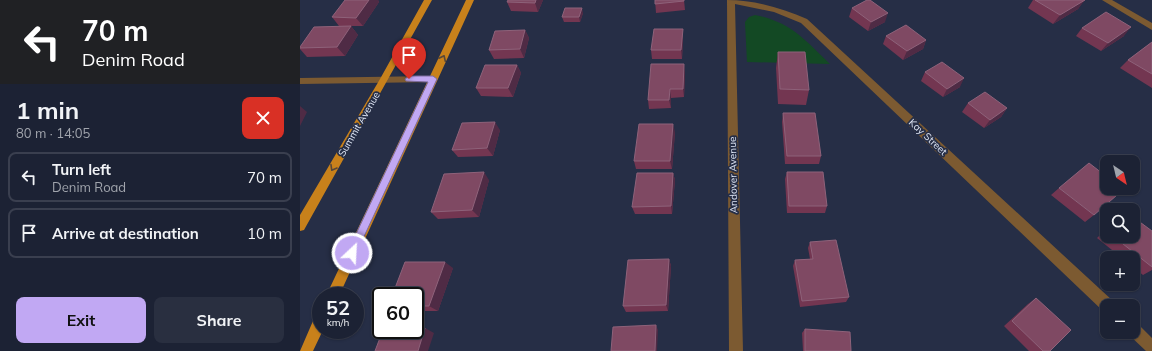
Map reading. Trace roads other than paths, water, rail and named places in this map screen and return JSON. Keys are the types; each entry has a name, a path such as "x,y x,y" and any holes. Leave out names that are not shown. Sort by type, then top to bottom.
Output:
{"main road":[{"name":"Summit Avenue","path":"300,226 428,0"},
{"path":"336,287 470,0"},
{"path":"306,351 312,338"}],"street":[{"name":"Kay Street","path":"731,0 785,12 804,21 1101,299"},
{"name":"Andover Avenue","path":"731,0 736,351"},
{"path":"1106,0 1152,27"},
{"path":"300,82 433,79"},
{"path":"1140,336 1152,347"}]}
